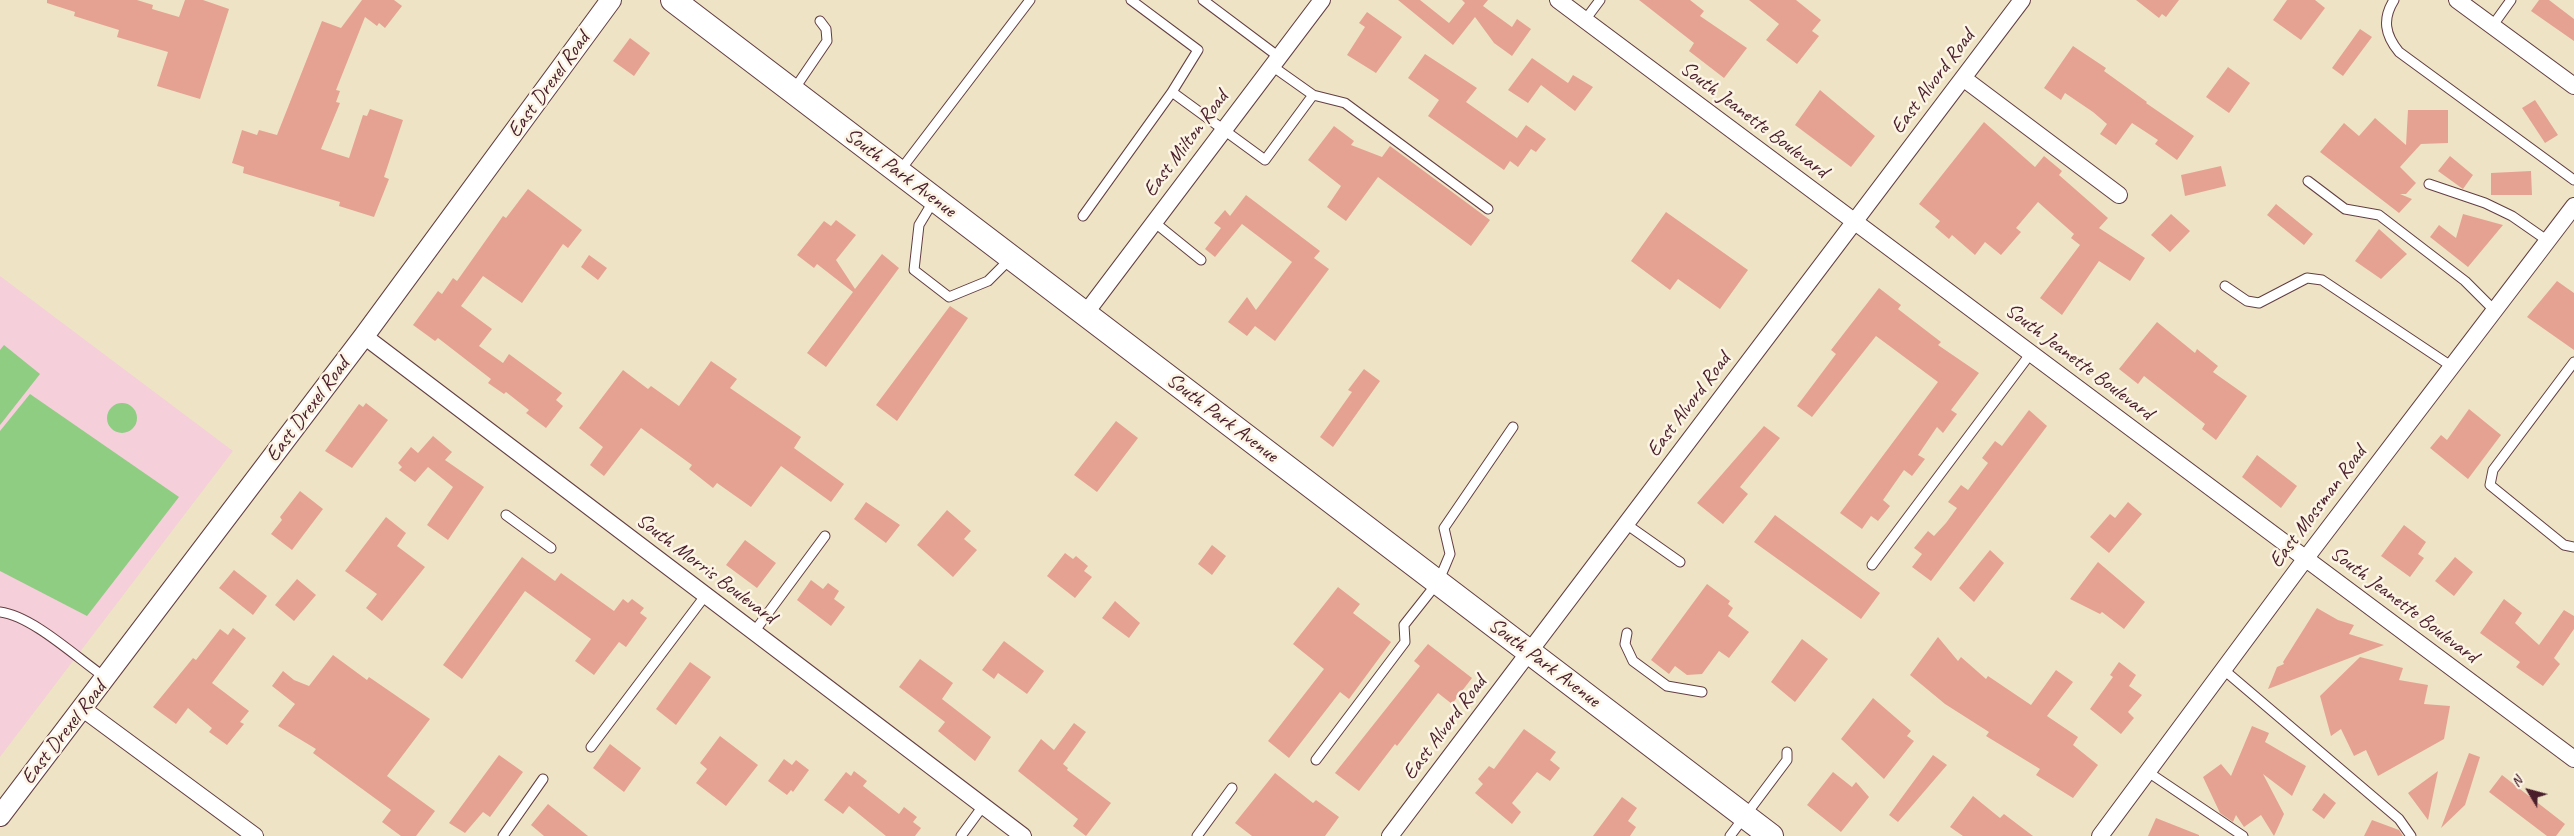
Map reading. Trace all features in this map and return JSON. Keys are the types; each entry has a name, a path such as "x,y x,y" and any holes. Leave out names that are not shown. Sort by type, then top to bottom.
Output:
{"main road":[{"name":"South Park Avenue","path":"673,0 1771,836"}],"street":[{"name":"East Drexel Road","path":"0,816 364,336 611,0"},
{"name":"East Milton Road","path":"1085,314 1322,0"},
{"name":"South Jeanette Boulevard","path":"1558,0 2574,759"},
{"name":"East Alvord Road","path":"1390,836 2022,0"},
{"path":"2457,0 2574,86"},
{"path":"1963,78 2119,195"},
{"name":"East Mossman Road","path":"2100,836 2450,366 2495,311 2574,206"},
{"name":"South Morris Boulevard","path":"364,336 983,806 1014,834"},
{"path":"83,709 255,836"}],"lane":[{"path":"898,172 1030,0"},
{"path":"1083,216 1172,92 1198,50 1131,0"},
{"path":"1203,0 1312,95 1345,103 1488,210"},
{"path":"1585,20 1600,0"},
{"path":"2394,0 2386,20 2386,30 2390,42 2399,52 2574,180"},
{"path":"2492,25 2511,0"},
{"path":"793,92 827,41 826,29 820,22"},
{"path":"1172,92 1265,160 1312,95"},
{"path":"2308,180 2345,209 2379,215 2465,281 2495,311"},
{"path":"2428,184 2485,203 2512,216 2548,241"},
{"path":"934,199 919,225 914,270 942,292 949,297 988,281 1012,258"},
{"path":"1154,222 1201,260"},
{"path":"2225,286 2247,302 2259,302 2307,278 2322,280 2450,366"},
{"path":"1872,565 2031,353"},
{"path":"2574,362 2493,470 2490,485 2564,545 2574,547"},
{"path":"1316,760 1405,642 1404,625 1438,582 1450,554 1444,528 1513,427"},
{"path":"506,515 551,548"},
{"path":"1626,524 1680,562"},
{"path":"754,632 825,536"},
{"path":"591,747 705,596"},
{"path":"0,612 9,613 48,634 106,678"},
{"path":"1627,633 1625,644 1632,660 1667,686 1702,692"},
{"path":"2224,670 2400,819 2411,836"},
{"path":"1730,836 1787,760 1787,752"},
{"path":"2148,772 2244,836"},
{"path":"503,836 544,779"},
{"path":"1196,836 1232,788"},
{"path":"961,836 983,806"}],"shaded area":[{"path":"0,276 233,451 0,757"}],"green space":[{"path":"4,345 40,374 0,425 0,350"},
{"path":"30,394 179,497 87,616 0,571 0,431"},
{"path":"122,403 133,407 137,418 133,429 122,433 111,429 107,418 111,407"}],"building":[{"path":"47,0 137,0 153,5 152,9 179,17 185,0 203,0 229,9 200,99 157,86 168,52 117,37 119,30 74,16 75,12 47,3"},
{"path":"362,0 394,0 402,6 385,28 379,23 377,26 365,17 336,90 340,91 336,102 340,103 321,149 349,158 363,115 367,116 370,109 403,120 384,177 389,179 374,217 339,206 340,202 243,173 244,167 232,163 242,130 257,135 259,130 277,135 322,21 341,28"},
{"path":"1398,0 1420,0 1449,23 1465,3 1462,0 1488,0 1483,6 1512,27 1517,19 1531,29 1512,56 1494,43 1475,17 1453,45"},
{"path":"1639,0 1690,0 1704,11 1700,16 1747,48 1724,78 1689,51 1694,43"},
{"path":"1749,0 1796,0 1821,20 1812,31 1819,36 1797,64 1766,40 1779,24"},
{"path":"2136,0 2179,0 2166,17 2162,14 2159,18"},
{"path":"2287,0 2315,0 2325,8 2301,40 2273,20"},
{"path":"2539,0 2549,0 2574,19 2574,41 2531,11"},
{"path":"1367,12 1402,37 1376,73 1347,55 1365,27 1359,23"},
{"path":"2360,29 2372,37 2343,76 2332,68"},
{"path":"630,38 650,53 634,76 613,61"},
{"path":"2073,46 2106,68 2104,71 2146,103 2194,136 2177,160 2155,144 2158,140 2132,123 2116,145 2100,134 2107,124 2093,112 2065,93 2061,100 2044,88"},
{"path":"1425,54 1477,88 1466,102 1517,138 1526,125 1546,139 1536,152 1531,149 1518,167 1510,161 1504,170 1428,116 1439,100 1408,78"},
{"path":"1532,58 1568,83 1573,75 1593,87 1575,111 1541,85 1528,103 1508,90"},
{"path":"2228,67 2250,83 2229,113 2206,97"},
{"path":"1820,90 1875,136 1851,167 1795,125"},
{"path":"2535,100 2558,135 2545,143 2522,108"},
{"path":"2408,110 2448,110 2448,143 2421,144 2400,167 2416,183 2406,194 2400,194 2412,199 2399,213 2320,152 2344,123 2359,136 2375,118 2406,145"},
{"path":"1984,122 2035,167 2044,156 2062,171 2059,175 2108,218 2099,228 2145,258 2130,281 2099,261 2062,315 2040,298 2080,245 2071,238 2074,234 2038,202 2016,228 2021,232 2001,255 1985,242 1975,255 1952,235 1949,239 1935,227 1940,221 1919,204"},
{"path":"1334,126 1354,141 1351,145 1382,157 1390,146 1490,220 1471,246 1378,177 1346,221 1327,207 1341,186 1308,160"},
{"path":"2450,156 2473,175 2463,189 2438,171"},
{"path":"2221,166 2226,186 2185,196 2181,175"},
{"path":"2531,171 2532,195 2491,195 2491,173"},
{"path":"528,189 582,230 568,248 563,244 522,303 483,276 461,306 492,329 479,346 503,363 509,354 562,393 556,400 563,406 546,428 526,413 529,410 506,392 504,394 488,383 491,379 438,338 435,341 413,325 438,291 442,294 453,278 457,281 503,216 506,218"},
{"path":"1246,195 1320,251 1314,258 1329,269 1275,341 1255,326 1247,336 1228,322 1247,297 1256,310 1292,262 1242,224 1215,257 1205,249 1221,228 1214,223 1225,210 1230,216"},
{"path":"2276,204 2313,234 2304,245 2267,215"},
{"path":"1666,212 1748,270 1720,309 1678,279 1670,290 1631,261"},
{"path":"2171,214 2190,231 2170,252 2151,235"},
{"path":"2463,214 2503,225 2468,267 2430,237 2439,225 2456,238"},
{"path":"836,220 856,235 836,260 855,289 882,254 899,268 826,367 807,353 853,292 817,264 814,268 797,255 824,221 831,226"},
{"path":"2379,229 2407,254 2381,279 2355,261"},
{"path":"589,255 607,268 598,280 581,267"},
{"path":"2557,281 2574,293 2574,350 2527,317"},
{"path":"1879,288 1901,305 1898,309 1941,342 1938,345 1979,373 1951,410 1957,414 1943,433 1937,427 1918,455 1925,459 1912,476 1904,470 1883,500 1890,506 1878,521 1871,516 1862,529 1840,513 1938,382 1876,336 1812,417 1797,406 1836,354 1831,350"},
{"path":"950,306 968,318 897,421 876,405"},
{"path":"2157,322 2195,353 2197,349 2218,366 2213,372 2247,396 2216,440 2202,429 2205,424 2144,376 2138,384 2119,369"},
{"path":"711,361 737,379 730,388 801,437 794,448 844,484 831,502 781,466 751,507 717,483 713,488 689,469 692,465 641,428 604,476 590,465 603,447 579,428 623,370 648,389 651,386 679,406"},
{"path":"1364,369 1380,381 1333,447 1320,437 1352,392 1348,390"},
{"path":"366,403 388,420 352,468 325,451 359,404 363,407"},
{"path":"2469,409 2501,435 2468,479 2430,448 2441,435 2447,440"},
{"path":"2029,410 2047,426 1931,581 1912,567 1922,554 1914,548 1928,531 1934,536 1946,523 1957,508 1948,502 1961,485 1968,490 1988,463 1982,458 1995,441 2002,446"},
{"path":"1116,421 1138,438 1097,492 1074,475"},
{"path":"1764,426 1780,438 1740,487 1748,494 1723,524 1697,503"},
{"path":"433,436 452,452 445,460 484,487 448,540 427,525 453,487 428,467 415,482 399,470 402,467 398,463 411,447 418,453"},
{"path":"2257,455 2297,486 2281,508 2242,477"},
{"path":"300,491 323,509 292,550 271,534 282,520 280,517"},
{"path":"866,502 900,525 886,543 854,519"},
{"path":"2128,502 2142,514 2109,553 2090,537 2110,514 2115,518"},
{"path":"947,510 971,531 964,539 977,550 953,577 917,545"},
{"path":"1775,515 1880,593 1861,619 1754,542"},
{"path":"386,517 406,533 397,546 425,567 382,621 366,608 377,594 345,571"},
{"path":"2404,525 2426,542 2418,554 2424,558 2410,577 2381,556"},
{"path":"745,540 776,563 757,588 726,565"},
{"path":"1212,545 1226,556 1212,575 1198,564"},
{"path":"1990,550 2004,563 1974,602 1959,588"},
{"path":"1065,553 1073,559 1076,556 1088,566 1084,571 1092,577 1075,598 1047,576"},
{"path":"522,557 555,581 561,573 614,611 623,599 628,603 632,599 644,608 640,613 647,618 626,647 619,642 594,675 575,661 591,639 525,591 462,679 443,665"},
{"path":"2455,557 2473,572 2454,596 2435,581"},
{"path":"2098,562 2145,602 2124,629 2102,612 2100,614 2070,599"},
{"path":"234,570 267,596 253,615 219,588"},
{"path":"297,579 316,595 294,621 275,605"},
{"path":"811,580 823,589 828,583 839,591 834,599 845,607 831,626 797,600"},
{"path":"1707,584 1730,601 1728,604 1733,608 1728,616 1749,632 1729,658 1719,651 1702,674 1687,675 1675,666 1669,674 1651,660"},
{"path":"1338,587 1360,604 1353,613 1391,642 1349,699 1340,692 1289,758 1268,741 1324,669 1293,644"},
{"path":"2504,599 2522,613 2515,623 2539,645 2564,610 2574,616 2574,629 2554,658 2560,664 2543,686 2516,667 2520,662 2480,633"},
{"path":"1115,601 1140,623 1129,638 1102,618"},
{"path":"2317,608 2338,620 2354,625 2349,634 2384,645 2268,689 2277,667 2284,664 2283,662"},
{"path":"233,628 246,638 212,683 249,711 240,722 244,724 227,745 209,732 212,728 188,708 176,724 153,707 193,658 196,660 220,629 228,635"},
{"path":"1938,637 1958,661 1961,657 1986,679 1988,676 2031,705 2056,670 2073,682 2047,716 2078,737 2073,745 2098,765 2073,798 2036,775 2040,769 1986,736 1989,732 1945,704 1910,675"},
{"path":"1802,639 1828,659 1795,702 1771,682"},
{"path":"1004,641 1044,671 1027,694 998,673 994,679 982,670"},
{"path":"1428,644 1472,678 1452,704 1438,693 1359,791 1335,773 1420,666 1414,661"},
{"path":"333,655 367,680 369,677 430,719 387,776 435,811 416,836 401,836 382,822 391,810 313,753 316,749 278,726 295,704 272,686 283,671 294,680 309,686"},
{"path":"2360,657 2403,668 2399,680 2428,685 2424,704 2450,706 2444,739 2378,776 2366,750 2354,756 2341,729 2331,736 2320,696"},
{"path":"920,659 953,683 942,699 991,737 975,761 938,731 945,722 899,687"},
{"path":"690,662 711,677 676,725 656,709"},
{"path":"2119,662 2136,675 2129,686 2142,695 2128,712 2134,718 2121,734 2090,709 2113,677 2110,675"},
{"path":"1873,698 1911,731 1907,736 1914,741 1884,779 1841,739"},
{"path":"1074,723 1086,732 1063,764 1068,768 1067,770 1111,803 1086,836 1073,826 1078,819 1018,771 1041,739 1054,750"},
{"path":"2252,726 2269,733 2265,742 2306,766 2292,796 2263,774 2284,814 2274,836 2261,815 2244,827 2236,815 2233,822 2220,813 2203,777 2221,764 2231,776"},
{"path":"1524,729 1556,752 1550,760 1560,768 1550,781 1537,772 1512,803 1521,812 1512,824 1475,793 1483,784 1478,779 1489,766 1494,769"},
{"path":"720,736 758,765 726,806 696,783 707,769 700,763"},
{"path":"610,744 641,768 624,792 593,768"},
{"path":"2469,753 2480,757 2465,805 2441,828"},
{"path":"499,755 523,772 490,817 483,812 465,833 449,823"},
{"path":"1933,755 1947,765 1898,822 1889,815"},
{"path":"784,759 792,765 796,760 809,770 793,792 791,790 787,795 768,781"},
{"path":"854,771 867,781 863,786 899,814 904,807 917,817 913,822 921,828 915,836 886,836 849,806 843,814 824,800 846,772 851,776"},
{"path":"2438,771 2428,820 2408,793"},
{"path":"1833,772 1852,787 1856,782 1869,797 1841,832 1807,805"},
{"path":"1275,773 1313,803 1316,800 1339,817 1325,836 1252,836 1235,823"},
{"path":"2502,775 2565,824 2556,836 2547,836 2489,792"},
{"path":"2324,793 2336,803 2324,819 2312,810"},
{"path":"1973,796 2000,818 2004,814 2033,836 1963,836 1950,827"},
{"path":"1622,797 1637,808 1628,821 1636,827 1630,836 1593,836"},
{"path":"548,804 588,836 544,836 531,825"},
{"path":"2156,818 2199,835 2199,836 2148,836"},
{"path":"2372,820 2399,830 2403,836 2364,836"}]}
